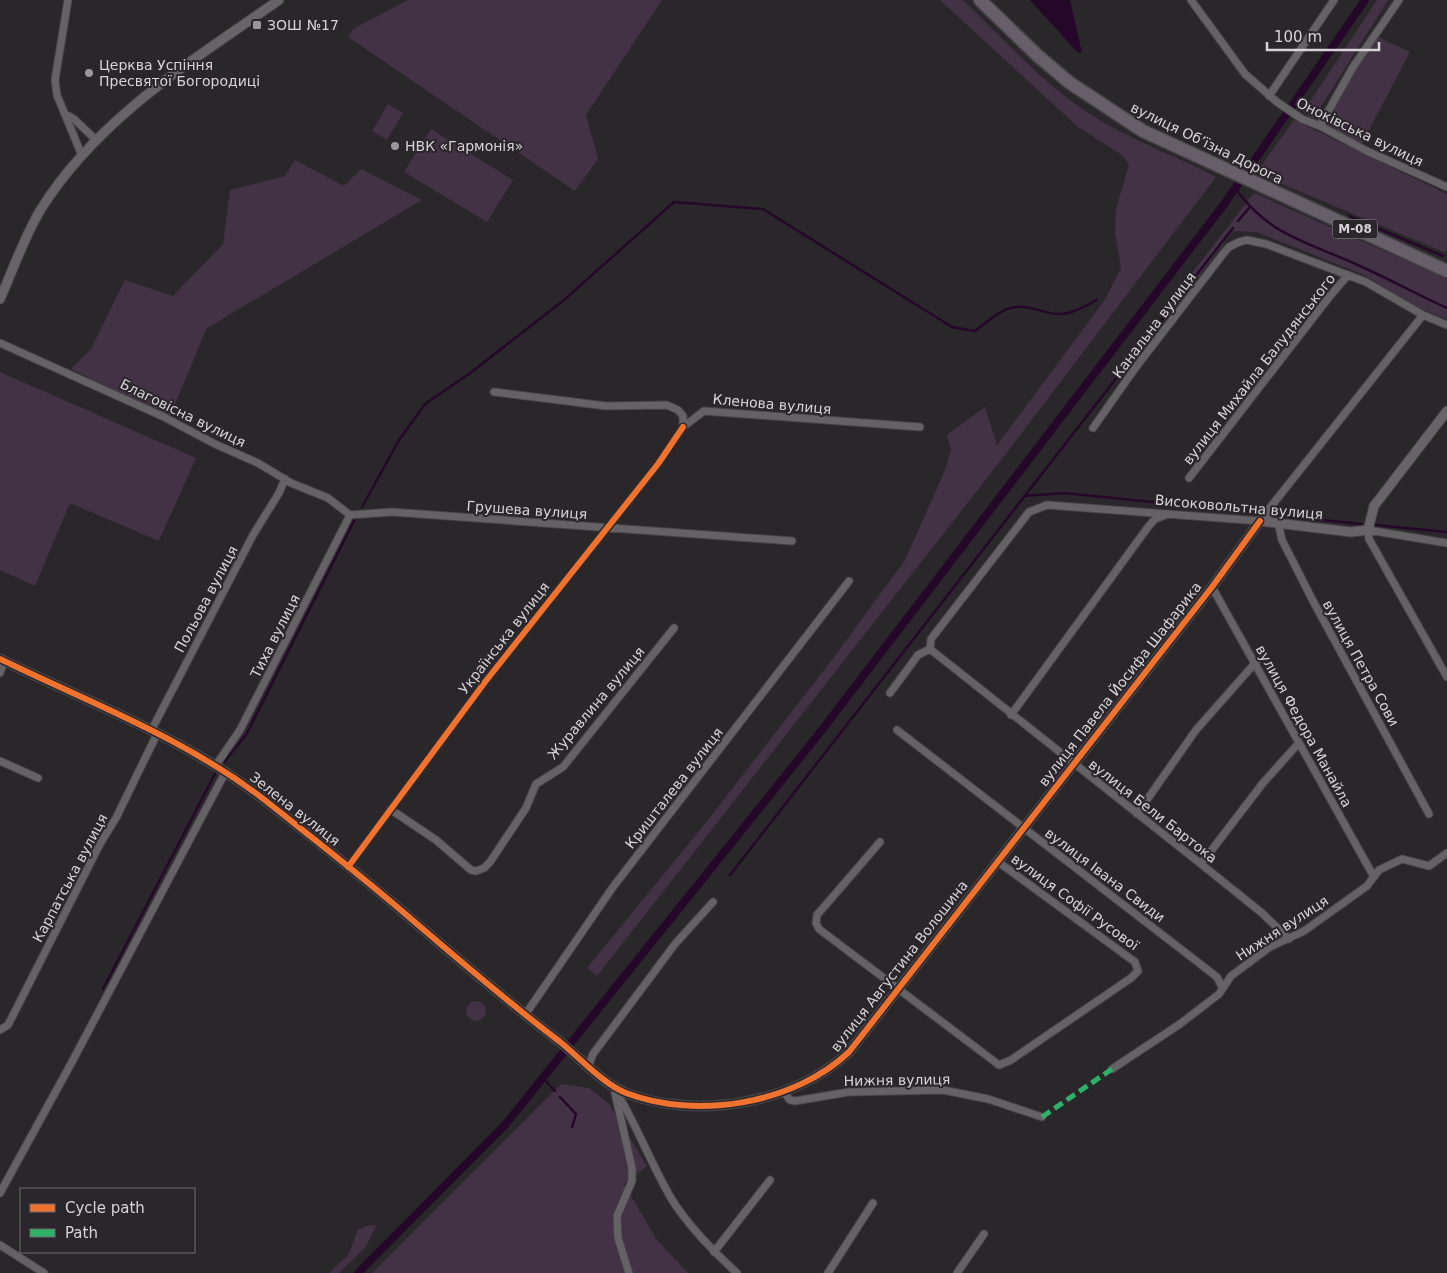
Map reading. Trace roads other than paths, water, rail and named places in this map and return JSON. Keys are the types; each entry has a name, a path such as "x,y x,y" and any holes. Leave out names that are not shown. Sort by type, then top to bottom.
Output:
{"highway":[{"name":"вулиця Обʼїзна Дорога","path":"980,0 1038,56 1085,95 1143,131 1263,188 1445,267"}],"street":[{"path":"68,0 55,80 57,95 82,156"},
{"path":"0,299 41,209 95,139 139,101 279,0"},
{"name":"Оноківська вулиця","path":"1191,0 1245,74 1277,102 1302,119 1447,187"},
{"path":"1198,9 1199,0"},
{"path":"1269,96 1334,0"},
{"path":"1320,126 1353,67 1399,0"},
{"path":"65,114 74,119 95,139"},
{"name":"Канальна вулиця","path":"1093,428 1136,367 1229,247 1247,240 1266,244 1348,275"},
{"path":"1348,275 1366,282 1423,315 1447,325"},
{"name":"вулиця Михайла Балудянського","path":"1189,478 1348,275"},
{"name":"вулиця Павела Йосифа Шафарика","path":"998,862 1072,763 1263,521 1269,509 1423,315"},
{"name":"Благовісна вулиця","path":"0,343 168,419 215,444 272,470 285,479 328,498 350,515"},
{"path":"494,392 606,406 667,405 678,410 683,416 683,427"},
{"name":"Кленова вулиця","path":"683,427 704,411 920,427"},
{"path":"1447,411 1374,506 1368,530 1369,539 1447,677"},
{"name":"Українська вулиця","path":"348,867 486,682 658,464 683,427"},
{"name":"Польова вулиця","path":"154,732 248,544 279,493 285,479"},
{"name":"Високовольтна вулиця","path":"930,649 932,640 1029,512 1047,505 1278,522 1352,532 1368,530 1447,543"},
{"name":"Грушева вулиця","path":"350,515 392,512 792,541"},
{"path":"1011,715 1148,527 1155,519 1168,514"},
{"name":"Тиха вулиця","path":"216,765 240,730 350,515"},
{"name":"вулиця Петра Сови","path":"1278,522 1280,534 1313,601 1429,814"},
{"name":"Кришталева вулиця","path":"525,1015 613,887 849,581"},
{"name":"вулиця Федора Манайла","path":"1212,587 1256,662 1298,744 1374,877"},
{"name":"Журавлина вулиця","path":"390,809 436,840 470,870 476,871 484,868 496,854 526,808 536,784 563,767 674,628"},
{"path":"890,693 918,655 930,649"},
{"name":"вулиця Бели Бартока","path":"930,649 1262,914 1289,939"},
{"path":"0,673 2,660"},
{"name":"Зелена вулиця","path":"2,660 154,732 226,771 348,867 483,982 589,1066"},
{"path":"1137,814 1196,730 1256,662"},
{"name":"вулиця Івана Свиди","path":"897,730 1217,977 1222,987"},
{"name":"Карпатська вулиця","path":"0,1030 8,1025 100,844 116,818 154,732"},
{"path":"1200,864 1263,783 1298,744"},
{"path":"0,761 38,778"},
{"path":"0,1193 226,771"},
{"path":"880,842 817,915 816,923 819,929 899,990"},
{"name":"Нижня вулиця","path":"1112,1069 1180,1024 1219,994 1231,976 1270,947 1304,931 1367,886 1379,870 1402,859 1428,866 1447,854"},
{"name":"вулиця Августина Волошина","path":"589,1066 614,1088 646,1098 696,1105 742,1102 783,1091 819,1076 833,1067 849,1052 998,862"},
{"name":"вулиця Софії Русової","path":"899,990 999,1065 1011,1060 1136,974 1138,966 1135,962 998,862"},
{"path":"589,1066 593,1054 675,944 713,902"},
{"path":"614,1088 632,1168 632,1181 617,1216 618,1238 629,1273"},
{"path":"614,1088 638,1130 671,1199 714,1252 737,1273"},
{"name":"Нижня вулиця","path":"783,1091 790,1100 795,1101 849,1092 955,1091 1042,1117"},
{"path":"714,1252 770,1180"},
{"path":"828,1273 873,1203"},
{"path":"957,1273 984,1234"},
{"path":"0,1245 44,1273"}],"waterway":[{"path":"358,1273 505,1125 818,735 1225,203 1365,0"},
{"path":"1235,188 1248,204 1276,228 1447,308"},
{"path":"362,507 399,440 425,404 469,374 564,300 674,202 763,209 952,327 975,331 1003,311 1014,307 1028,307 1062,314 1078,310 1097,300"},
{"path":"1238,221 1249,208"},
{"path":"1349,216 1443,256"},
{"path":"730,875 1233,228"},
{"path":"1024,496 1064,493 1262,513"},
{"path":"1274,515 1361,524"},
{"path":"224,762 246,735 355,519"},
{"path":"1375,525 1447,532"},
{"path":"103,989 216,772"},
{"path":"543,1078 555,1091"},
{"path":"560,1097 576,1114 572,1127"}],"place":[{"name":"ЗОШ №17","path":"257,25"},
{"name":"Церква Успіння Пресвятої Богородиці","path":"89,73"},
{"name":"НВК «Гармонія»","path":"395,146"}]}
